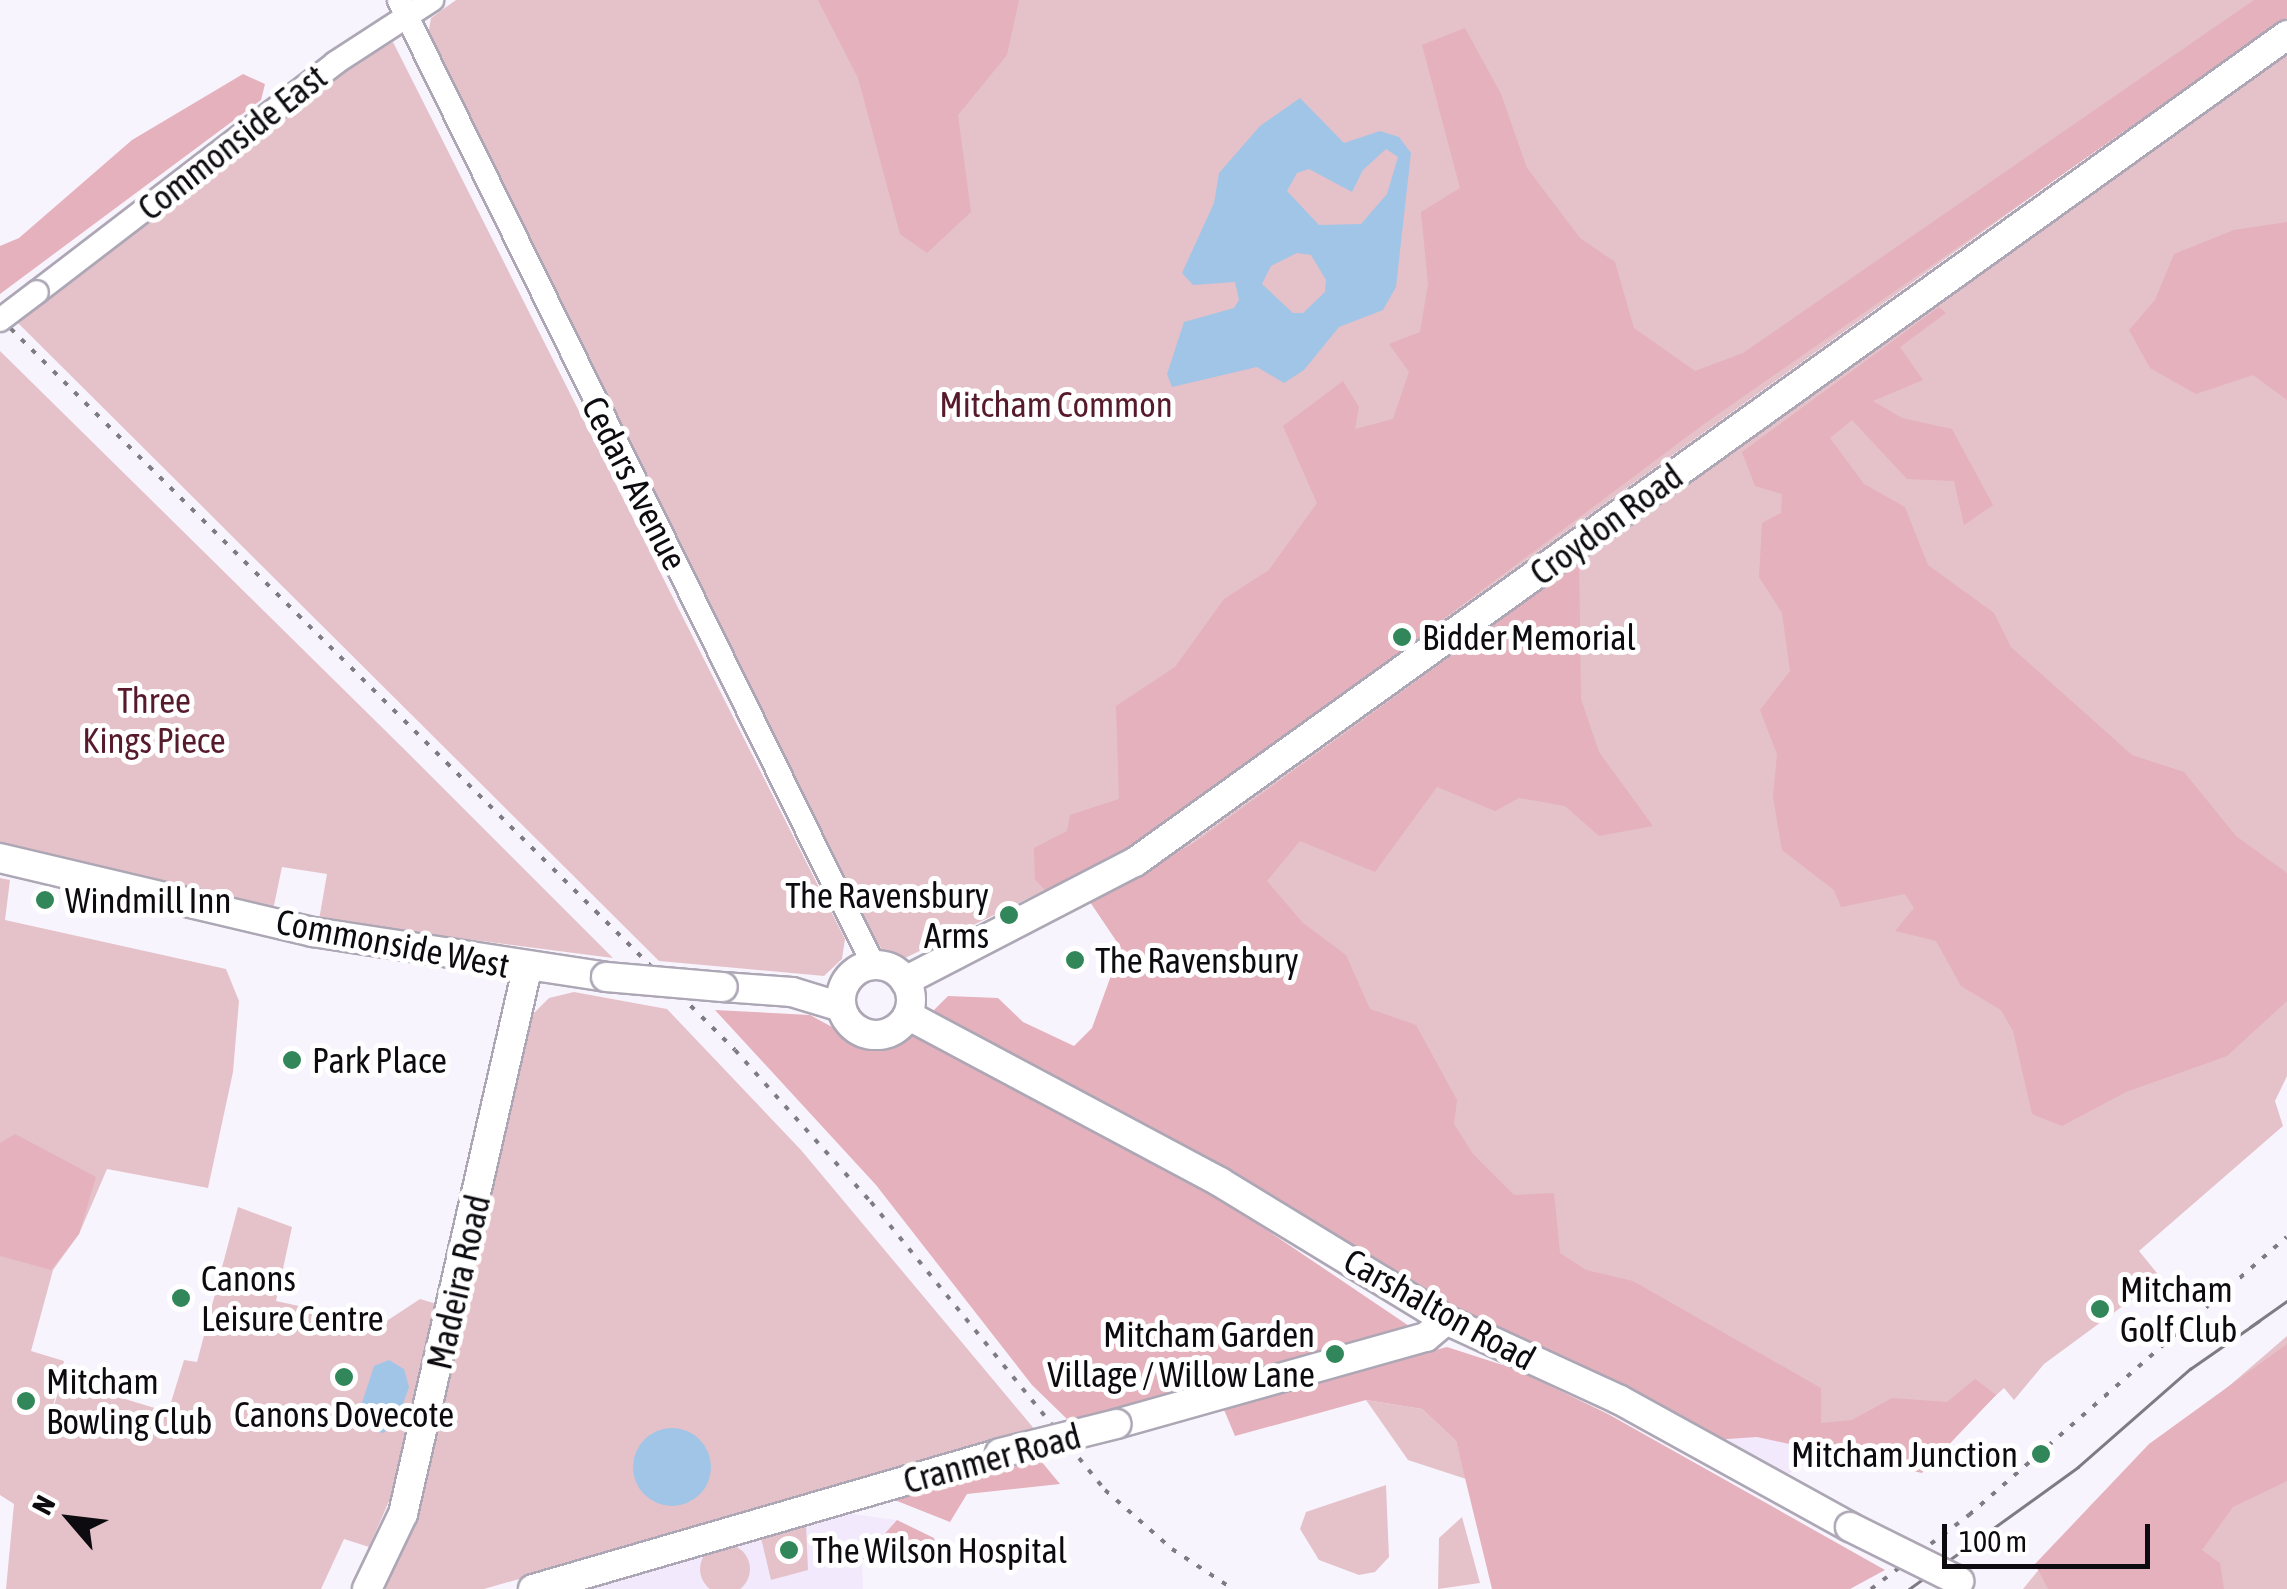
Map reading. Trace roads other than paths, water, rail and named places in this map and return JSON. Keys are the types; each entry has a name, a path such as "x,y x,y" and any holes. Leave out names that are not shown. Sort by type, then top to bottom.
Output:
{"main road":[{"name":"Croydon Road","path":"905,981 1135,862 2287,35"},
{"name":"Commonside West","path":"0,858 313,932 528,969 840,997"},
{"path":"874,966 905,981 914,994 911,1017 899,1030 876,1034 854,1025 840,997 848,974 874,966"},
{"name":"Madeira Road","path":"368,1589 403,1514 460,1288 528,969"},
{"name":"Carshalton Road","path":"911,1017 1220,1182 1446,1320 1620,1400 1850,1528 1967,1585"},
{"name":"Cranmer Road","path":"533,1589 1000,1453 1426,1336 1446,1320"}],"street":[{"name":"Commonside East","path":"0,320 402,8 432,0"},
{"name":"Cedars Avenue","path":"402,8 874,966"}],"water":[{"path":"1300,98 1344,143 1380,131 1399,137 1411,153 1396,287 1383,310 1339,327 1304,370 1284,383 1257,367 1172,387 1167,374 1184,322 1234,308 1239,300 1235,282 1193,285 1182,273 1214,203 1219,173 1260,126","holes":["1386,149 1398,157 1387,194 1361,224 1319,225 1287,191 1297,173 1309,169 1352,192 1363,170","1297,253 1311,255 1326,280 1325,292 1303,313 1293,313 1262,284 1271,266"]},
{"path":"389,1360 404,1369 409,1387 396,1424 383,1433 366,1428 359,1412 374,1366"},
{"path":"664,1428 680,1428 705,1445 711,1467 705,1489 694,1500 680,1506 664,1506 639,1489 633,1475 633,1459 650,1434"}],"tram line":[{"path":"2250,1327 2287,1301"},
{"path":"1909,1589 2078,1467 2190,1369 2259,1321"}],"railway":[{"path":"0,318 735,1050 871,1202 1105,1490 1172,1549 1233,1589"},
{"path":"1871,1589 1969,1515 2287,1237"}],"place":[{"name":"Bidder Memorial","path":"1402,637"},
{"name":"Windmill Inn","path":"45,900"},
{"name":"The Ravensbury Arms","path":"1009,915"},
{"name":"The Ravensbury","path":"1075,960"},
{"name":"Park Place","path":"292,1060"},
{"name":"Canons Leisure Centre","path":"181,1298"},
{"name":"Mitcham Golf Club","path":"2100,1309"},
{"name":"Mitcham Garden Village / Willow Lane","path":"1335,1354"},
{"name":"Canons Dovecote","path":"344,1377"},
{"name":"Mitcham Bowling Club","path":"26,1401"},
{"name":"Mitcham Junction","path":"2041,1454"},
{"name":"The Wilson Hospital","path":"789,1550"}],"park label":[{"name":"Mitcham Common","path":"1056,404"},
{"name":"Three Kings Piece","path":"154,720"}]}
